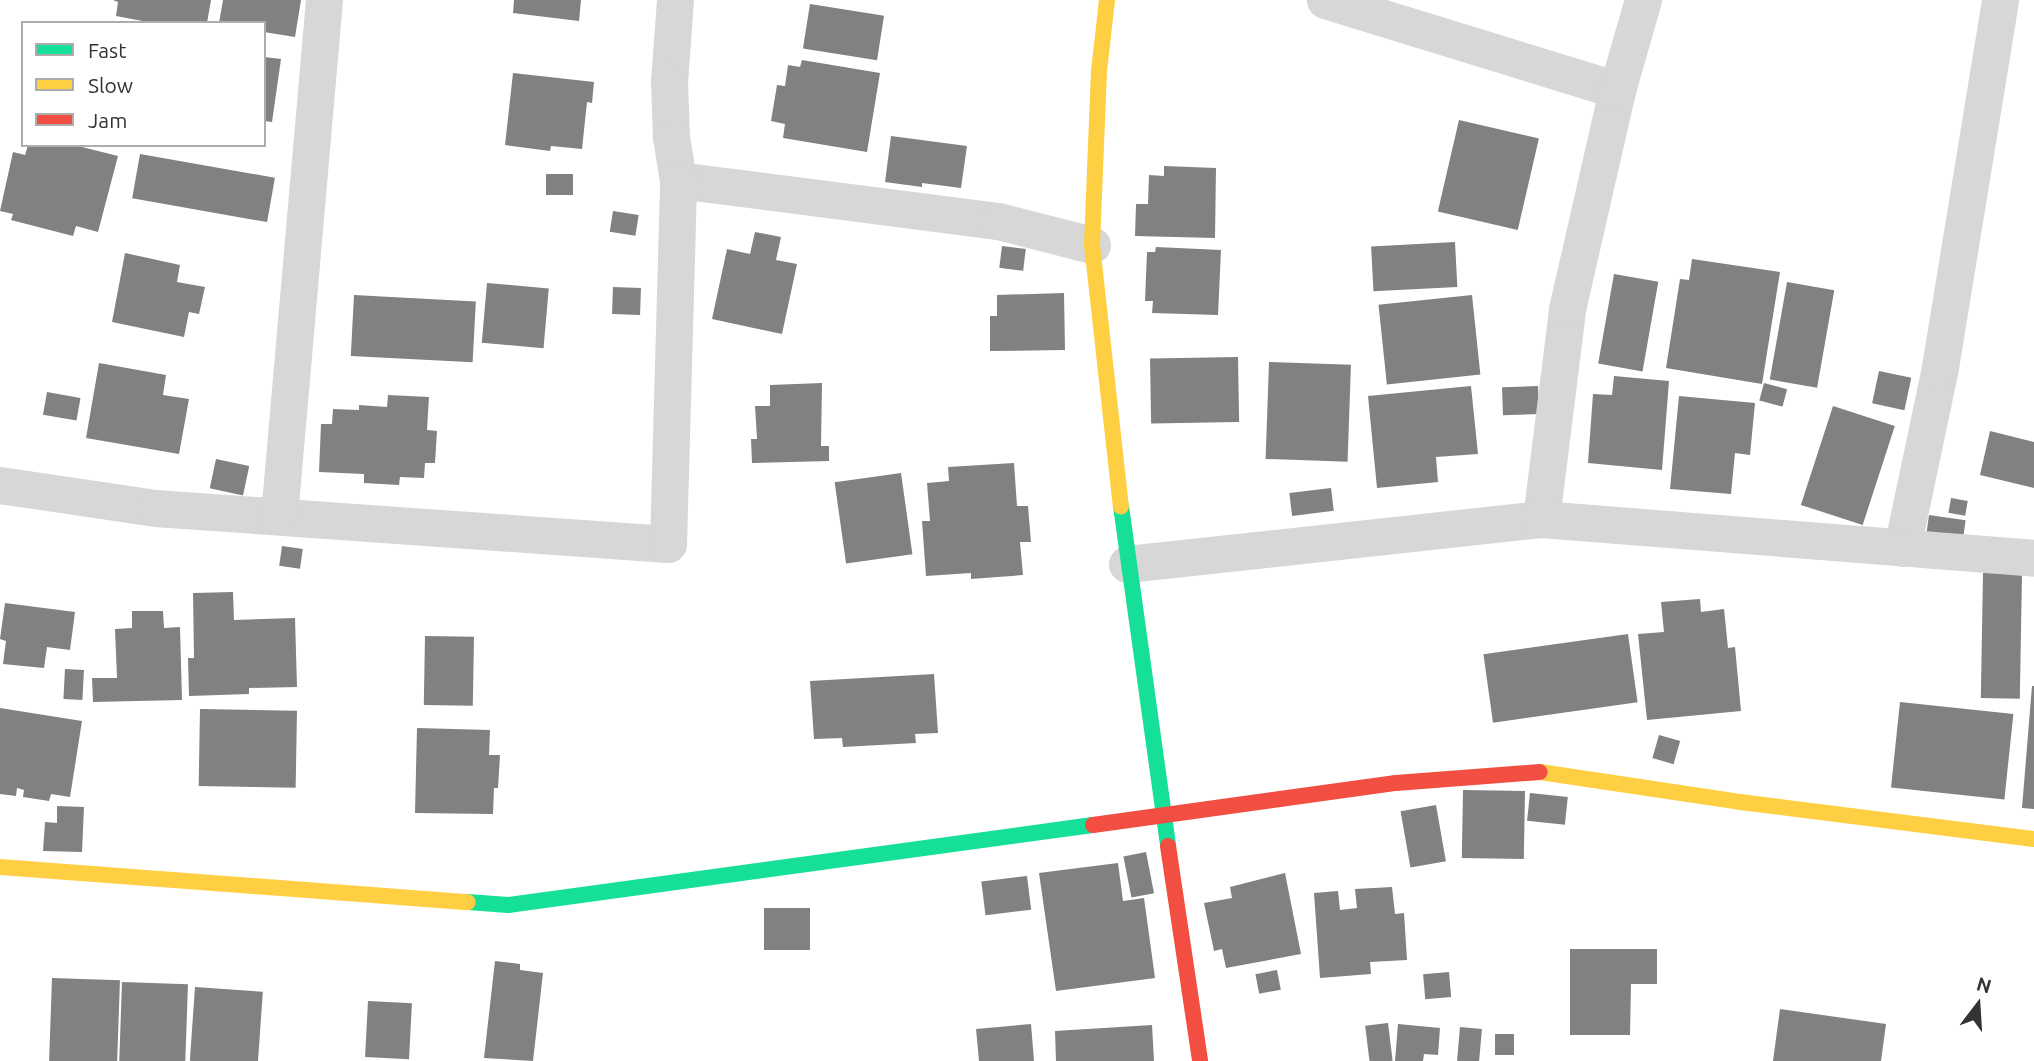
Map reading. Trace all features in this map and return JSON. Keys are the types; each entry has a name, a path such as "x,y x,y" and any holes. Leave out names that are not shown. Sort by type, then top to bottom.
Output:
{"street":[{"path":"279,516 324,0"},
{"path":"0,485 155,508 668,544 678,180 671,137 669,81 675,0"},
{"path":"1107,0 1099,71 1092,245 1127,564 1200,1061"},
{"path":"1325,0 1617,90"},
{"path":"1541,519 1567,309 1617,90 1643,0"},
{"path":"1902,548 1940,367 2000,0"},
{"path":"678,180 999,222 1092,245"},
{"path":"1127,564 1541,519 2034,558"},
{"path":"0,867 508,905 1396,783 1547,771 1740,802 2034,839"}],"building":[{"path":"113,0 211,0 207,21 142,21 116,16 118,2"},
{"path":"223,0 301,0 295,37 266,32 266,21 219,21"},
{"path":"514,0 581,0 579,21 513,13"},
{"path":"810,4 884,16 877,60 803,48"},
{"path":"266,57 281,59 272,122 266,121"},
{"path":"802,60 880,73 867,152 783,138 785,124 771,121 777,85 785,86 788,65 800,67"},
{"path":"513,73 594,82 592,103 587,102 582,149 551,146 550,151 505,145"},
{"path":"1459,120 1539,138 1518,230 1438,212"},
{"path":"891,136 967,146 961,188 885,182"},
{"path":"27,147 82,147 118,156 98,232 76,226 73,236 11,220 13,214 0,211 13,152 25,155"},
{"path":"140,154 275,178 267,222 132,198"},
{"path":"1164,166 1216,168 1215,238 1135,236 1136,204 1148,204 1149,175 1164,176"},
{"path":"546,174 573,174 573,195 546,195"},
{"path":"613,211 639,215 635,236 610,232"},
{"path":"755,232 781,237 776,260 797,264 782,334 712,319 727,249 750,254"},
{"path":"1455,242 1457,287 1373,291 1371,246"},
{"path":"1002,246 1026,249 1023,271 999,268"},
{"path":"1156,247 1221,250 1218,315 1152,313 1153,301 1145,301 1147,252 1155,252"},
{"path":"125,253 180,265 177,282 205,287 199,314 189,312 184,337 112,322"},
{"path":"1692,259 1780,272 1762,384 1666,368 1680,279 1689,280"},
{"path":"1614,274 1658,282 1643,371 1598,364"},
{"path":"1787,282 1834,290 1817,388 1770,379"},
{"path":"487,283 549,288 544,348 482,343"},
{"path":"613,287 641,288 640,315 612,314"},
{"path":"1064,293 1065,350 990,351 990,316 997,316 997,295"},
{"path":"354,295 476,301 473,362 351,356"},
{"path":"1472,295 1480,375 1387,384 1379,305"},
{"path":"1238,357 1239,422 1151,424 1150,359"},
{"path":"1269,362 1351,365 1348,462 1266,459"},
{"path":"99,363 166,375 163,395 189,399 179,454 86,438"},
{"path":"1879,371 1911,378 1904,410 1872,403"},
{"path":"1614,376 1669,381 1662,470 1588,463 1593,394 1612,395"},
{"path":"822,383 821,446 829,446 829,461 752,463 751,439 757,439 755,406 770,406 770,385"},
{"path":"1764,383 1787,389 1783,407 1759,400"},
{"path":"1471,386 1478,454 1436,457 1438,482 1377,488 1368,396"},
{"path":"1538,386 1539,414 1503,415 1502,387"},
{"path":"47,392 80,398 76,421 43,415"},
{"path":"388,395 429,397 427,430 437,431 435,463 425,463 424,478 400,477 399,485 364,483 364,474 319,472 321,424 332,424 333,409 359,410 359,405 387,407"},
{"path":"1679,396 1755,403 1750,455 1735,453 1731,494 1670,489"},
{"path":"1833,406 1895,426 1863,525 1801,505"},
{"path":"1990,431 2034,442 2034,488 1980,475"},
{"path":"216,459 249,466 243,495 210,488"},
{"path":"1014,463 1017,506 1028,506 1031,542 1020,542 1023,575 971,579 971,573 926,576 922,521 930,521 927,483 949,481 948,467"},
{"path":"901,473 912,554 846,564 835,482"},
{"path":"1331,488 1334,511 1292,516 1289,493"},
{"path":"1951,498 1968,501 1965,516 1948,513"},
{"path":"1929,515 1966,520 1963,542 1926,537"},
{"path":"282,546 303,549 300,569 279,566"},
{"path":"1983,573 2022,574 2020,699 1981,698"},
{"path":"233,592 234,620 295,618 297,687 249,688 249,694 189,696 188,658 194,658 193,593"},
{"path":"1700,599 1701,612 1724,609 1728,648 1735,647 1741,711 1647,720 1638,634 1664,632 1661,602"},
{"path":"5,603 75,612 70,650 47,647 44,668 3,664 6,641 0,639"},
{"path":"132,611 163,611 164,628 180,627 182,700 93,702 92,678 117,678 115,629 132,628"},
{"path":"1628,634 1638,702 1493,723 1483,654"},
{"path":"425,636 474,637 473,706 424,705"},
{"path":"65,669 84,670 82,700 63,699"},
{"path":"934,674 938,733 915,734 916,743 843,747 842,738 814,739 810,681"},
{"path":"2034,686 2034,809 2022,808"},
{"path":"1900,702 2013,714 2004,799 1891,788"},
{"path":"0,708 82,721 70,797 51,794 49,801 23,797 24,790 17,788 16,796 0,794"},
{"path":"200,709 297,711 296,788 199,786"},
{"path":"417,728 490,730 489,755 500,755 493,814 415,813"},
{"path":"1659,735 1680,741 1674,764 1652,758"},
{"path":"1463,790 1525,791 1524,859 1462,858"},
{"path":"1530,793 1568,797 1565,825 1527,821"},
{"path":"1436,805 1446,861 1410,867 1401,811"},
{"path":"57,806 84,807 82,852 43,851 45,822 57,823"},
{"path":"1146,852 1154,893 1131,898 1123,856"},
{"path":"1118,863 1123,901 1144,898 1155,978 1056,991 1039,873"},
{"path":"1285,873 1301,954 1226,968 1222,949 1214,951 1204,903 1232,898 1230,887"},
{"path":"1027,876 1031,910 985,915 981,882"},
{"path":"1392,887 1395,914 1404,913 1407,960 1370,962 1371,974 1320,978 1314,893 1338,891 1340,910 1357,908 1355,889"},
{"path":"764,908 810,908 810,950 764,950"},
{"path":"1570,949 1657,949 1657,984 1631,984 1630,1035 1570,1035"},
{"path":"495,961 520,964 520,970 543,973 533,1061 484,1058"},
{"path":"1277,970 1281,990 1259,994 1255,974"},
{"path":"1449,972 1451,997 1425,999 1423,974"},
{"path":"52,978 120,980 117,1061 49,1061"},
{"path":"122,982 188,984 185,1061 119,1061"},
{"path":"195,987 263,992 258,1061 190,1061"},
{"path":"368,1001 412,1003 409,1059 365,1057"},
{"path":"1780,1009 1886,1024 1881,1061 1773,1061"},
{"path":"1388,1023 1393,1061 1369,1061 1365,1026"},
{"path":"1031,1024 1034,1061 979,1061 976,1029"},
{"path":"1398,1024 1440,1028 1438,1055 1424,1054 1423,1061 1395,1061"},
{"path":"1152,1025 1154,1061 1056,1061 1055,1031"},
{"path":"1460,1027 1482,1029 1479,1061 1457,1061"},
{"path":"1495,1034 1514,1034 1514,1055 1495,1055"}],"traffic: fast":[{"path":"1121,506 1168,846"},
{"path":"468,902 508,905 1093,825"}],"traffic: slow":[{"path":"1107,0 1099,71 1092,245 1121,506"},
{"path":"1540,772 1740,802 2034,839"},
{"path":"0,867 468,902"}],"traffic: jam":[{"path":"1093,825 1396,783 1540,772"},
{"path":"1168,846 1200,1061"}]}
